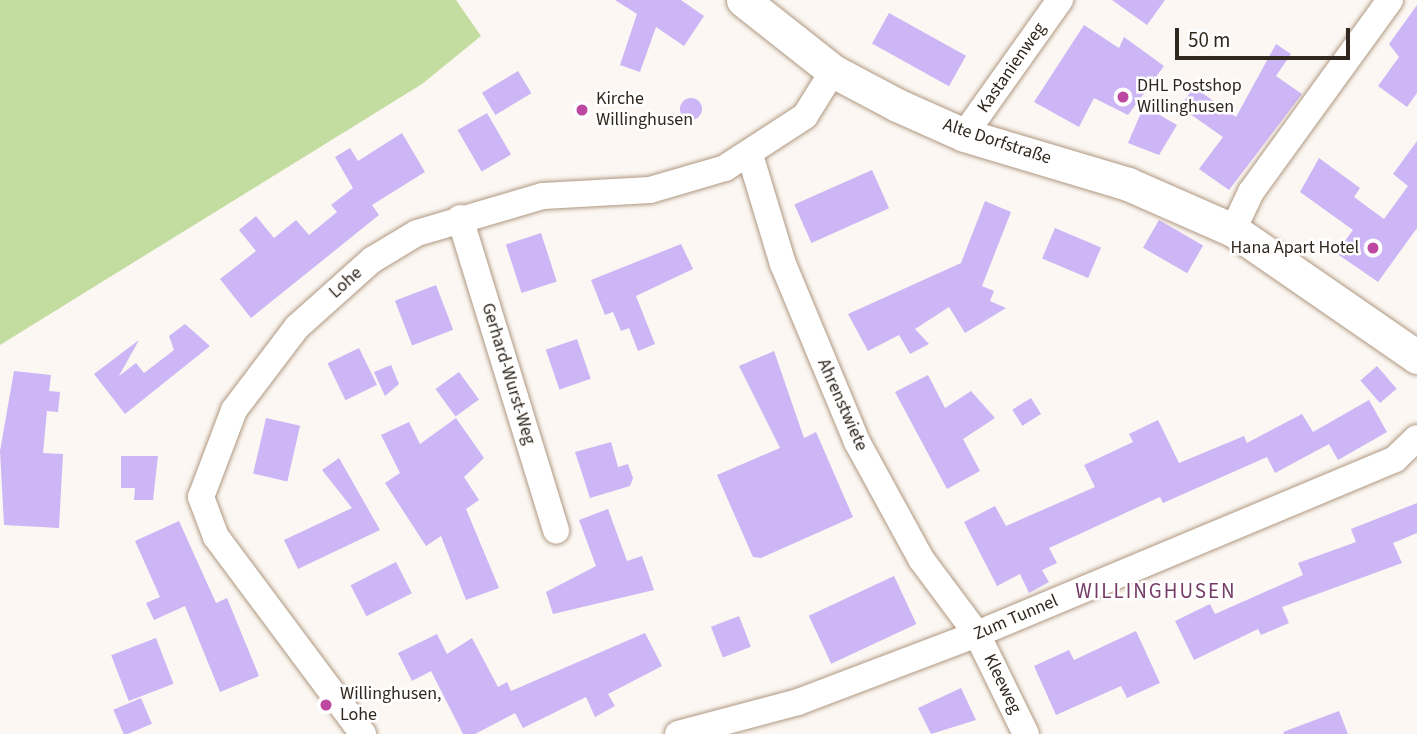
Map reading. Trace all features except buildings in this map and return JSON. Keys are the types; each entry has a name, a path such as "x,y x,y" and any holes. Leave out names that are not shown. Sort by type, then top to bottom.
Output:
{"street":[{"name":"Alte Dorfstraße","path":"743,0 833,71 964,135 1128,184 1233,230 1417,357"},
{"name":"Kastanienweg","path":"964,135 1060,0"},
{"path":"1233,230 1251,192 1390,0"},
{"name":"Lohe","path":"363,734 216,537 201,497 234,410 297,327 372,260 417,233 460,218 543,197 650,190 750,155 805,116 833,71"},
{"name":"Ahrenstwiete","path":"750,155 783,264 857,442 921,559 977,634"},
{"name":"Gerhard-Wurst-Weg","path":"460,218 556,531"},
{"name":"Zum Tunnel","path":"678,734 798,702 977,634 1395,459 1417,438"},
{"name":"Kleeweg","path":"977,634 1026,734"}],"green space":[{"path":"0,0 456,0 481,36 422,84 0,345"}],"place":[{"name":"DHL Postshop Willinghusen","path":"1123,97"},
{"name":"Kirche Willinghusen","path":"582,110"},
{"name":"Hana Apart Hotel","path":"1373,248"},
{"name":"Willinghusen, Lohe","path":"326,705"}],"district":[{"name":"WILLINGHUSEN","path":"1156,591"}]}
